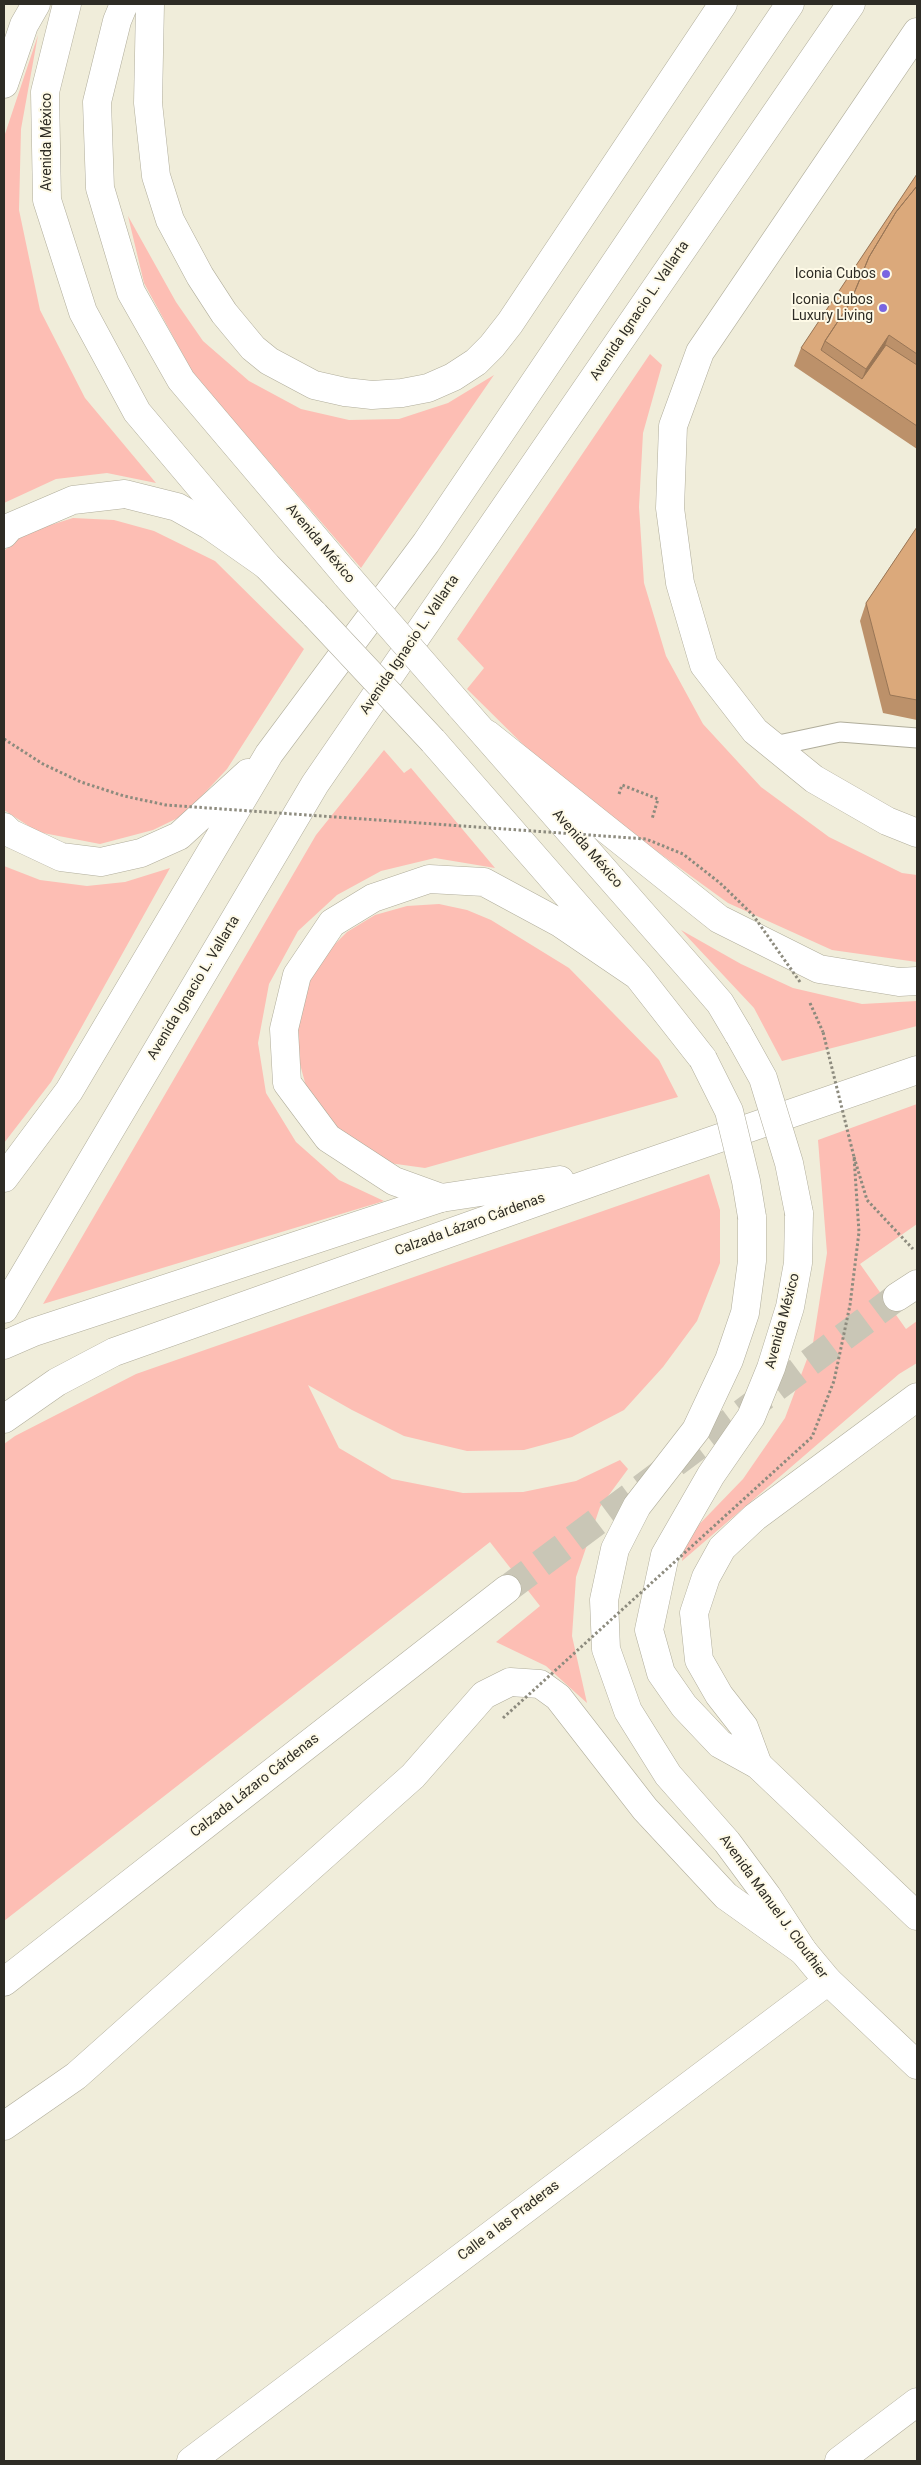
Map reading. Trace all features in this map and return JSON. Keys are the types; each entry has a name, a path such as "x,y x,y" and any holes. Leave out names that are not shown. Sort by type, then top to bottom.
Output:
{"main road":[{"path":"4,84 24,25 36,4"},
{"name":"Avenida México","path":"68,4 45,92 47,200 83,312 138,412 266,565 433,741 638,976 703,1059 729,1111 746,1181 752,1217 752,1261 745,1313 729,1360 696,1430 637,1506 615,1549 604,1600 606,1649 628,1711"},
{"name":"Avenida México","path":"124,4 117,21 97,102 100,188 131,292 181,380 347,576 720,1003 763,1078 789,1163 799,1214 798,1263 790,1307 771,1368 751,1418 711,1476 665,1555 649,1630 661,1673 684,1706 720,1744 758,1765"},
{"path":"150,4 148,102 156,176 170,220 200,276 224,313 253,348 269,361 314,385 344,392 372,395 402,393 428,388 453,377 476,362 492,346 510,323 723,4"},
{"path":"4,1178 69,1091 269,754 426,543 790,4"},
{"name":"Avenida Ignacio L. Vallarta","path":"4,1308 315,784 851,4"},
{"path":"915,41 700,352 673,426 670,508 680,583 704,665 755,731 814,779 887,821 917,833"},
{"path":"4,534 10,527 73,500 125,494 177,507 209,524 266,565"},
{"path":"487,734 719,919 819,969 898,982 917,981"},
{"path":"4,828 10,834 61,857 101,862 141,853 179,836 269,754"},
{"path":"441,1198 394,1182 328,1138 287,1083 284,1029 297,975 332,923 373,898 429,879 484,882 560,923 638,976"},
{"name":"Calzada Lázaro Cárdenas","path":"4,1419 32,1398 78,1370 114,1352 624,1171 917,1070"},
{"path":"4,1345 34,1332 91,1315 441,1198 624,1171"},
{"path":"917,1398 754,1516 722,1548 706,1577 694,1613 699,1660 719,1695 744,1727 758,1765 917,1916"},
{"name":"Calzada Lázaro Cárdenas","path":"4,1982 507,1589"},
{"path":"4,2126 76,2076 414,1776 484,1695 510,1682 540,1684 558,1697 645,1809 726,1896 803,1952"},
{"name":"Avenida Manuel J. Clouthier","path":"628,1711 668,1775 733,1850 768,1896 803,1952 828,1981 917,2065"},
{"name":"Calle a las Praderas","path":"191,2461 828,1981"},
{"path":"839,2461 917,2402"}],"lane":[{"path":"774,746 840,732 917,738"}],"path":[{"path":"4,739 43,764 81,782 124,796 166,805 646,839 683,854 720,883 753,915 804,990"},
{"path":"622,785 658,799 650,823"},
{"path":"646,839 648,831"},
{"path":"808,999 823,1032 854,1157 867,1200 917,1252"},
{"path":"503,1718 812,1437 834,1381 850,1305 859,1232 854,1157"}],"shaded area":[{"path":"38,35 21,129 19,210 40,310 85,398 156,483 107,473 56,479 4,503 4,137"},
{"path":"128,216 176,302 203,341 249,381 301,409 349,420 399,419 448,403 494,375 361,568 194,375 144,283"},
{"path":"650,354 662,365 643,433 639,507 644,583 666,656 703,724 761,787 829,837 902,873 917,875 917,962 832,950 728,903 559,780 467,689 484,668 457,639"},
{"path":"73,518 114,520 154,531 215,561 304,649 227,769 184,815 153,830 100,844 38,832 4,810 4,551 25,533"},
{"path":"384,750 404,773 411,768 495,868 435,858 381,871 337,895 298,931 269,984 258,1043 266,1093 296,1142 339,1180 384,1201 43,1304 316,835"},
{"path":"4,866 40,880 87,886 125,882 170,868 51,1082 4,1143"},
{"path":"439,904 467,910 491,920 569,968 659,1060 678,1097 425,1168 389,1163 328,1123 307,1090 297,1053 297,1015 307,983 324,955 347,932 375,915 407,906"},
{"path":"681,930 741,964 793,988 862,1004 917,1001 917,1026 782,1061 754,1008"},
{"path":"917,1104 917,1224 860,1264 906,1329 917,1321 917,1363 899,1374 682,1561 685,1539 743,1479 785,1418 813,1343 827,1253 818,1140"},
{"path":"709,1174 720,1210 720,1263 697,1321 663,1367 624,1410 572,1437 524,1450 467,1451 404,1436 308,1385 339,1448 392,1479 463,1493 523,1492 576,1481 620,1460 628,1469 600,1507 576,1577 572,1636 587,1703 546,1666 496,1642 540,1606 490,1542 4,1921 4,1444 15,1436 136,1374"}],"building":[{"path":"917,174 917,186 896,212 869,257 850,303 821,350 862,379 886,345 917,365 917,426 801,348"},
{"name":"Iconia Cubos Luxury Living","path":"917,186 917,354 889,335 866,369 825,341 850,303 869,257 896,212"},
{"path":"917,527 917,700 890,695 866,603"}],"tunnel":[{"path":"507,1589 897,1297"}],"place":[{"name":"Iconia Cubos","path":"886,274"},
{"name":"Iconia Cubos Luxury Living","path":"883,308"}]}
